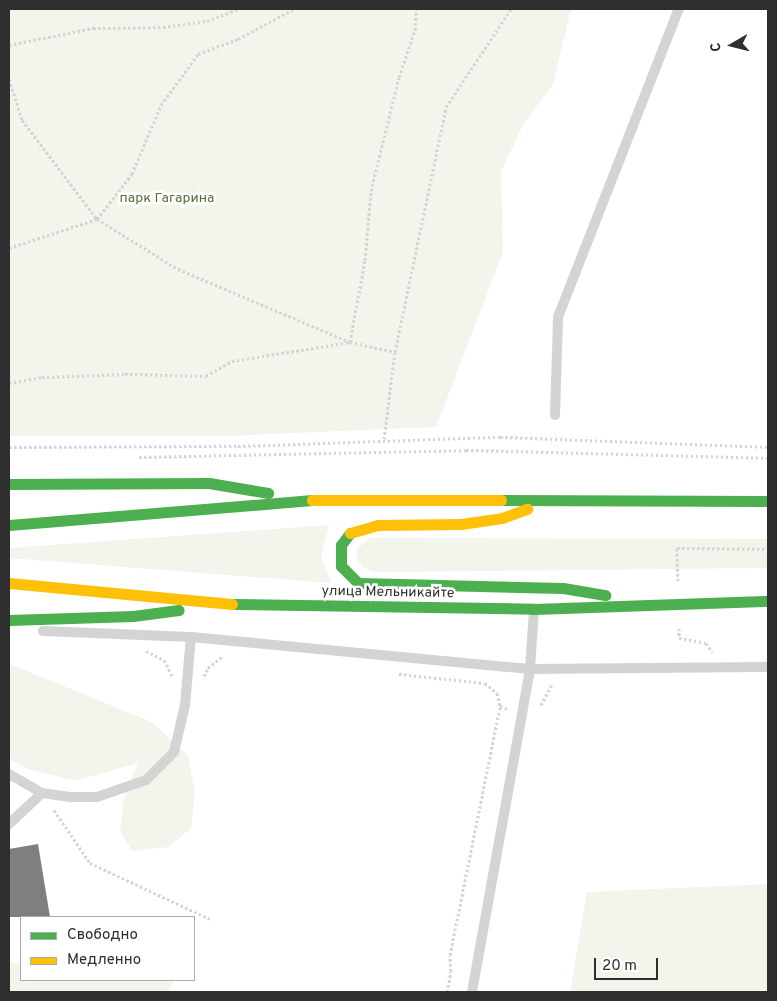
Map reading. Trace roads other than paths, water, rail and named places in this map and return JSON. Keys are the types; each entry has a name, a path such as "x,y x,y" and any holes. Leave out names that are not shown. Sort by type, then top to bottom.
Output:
{"main road":[{"path":"9,484 209,483 309,500"},
{"path":"9,525 309,500 768,501"},
{"path":"552,500 502,518 461,524 378,524 356,529 347,535 341,545 341,566 358,583 563,588 651,604"},
{"name":"улица Мельникайте","path":"9,583 226,604 534,609 768,601"},
{"path":"9,620 133,616 226,604"}],"lane":[{"path":"555,415 558,318 679,9"},
{"path":"472,992 530,669 534,609"},
{"path":"9,629 191,638 530,669 768,667"},
{"path":"9,774 42,793 97,797 146,780 174,752 185,706 191,638"},
{"path":"9,824 42,793"}],"park label":[{"name":"парк Гагарина","path":"167,199"}]}
